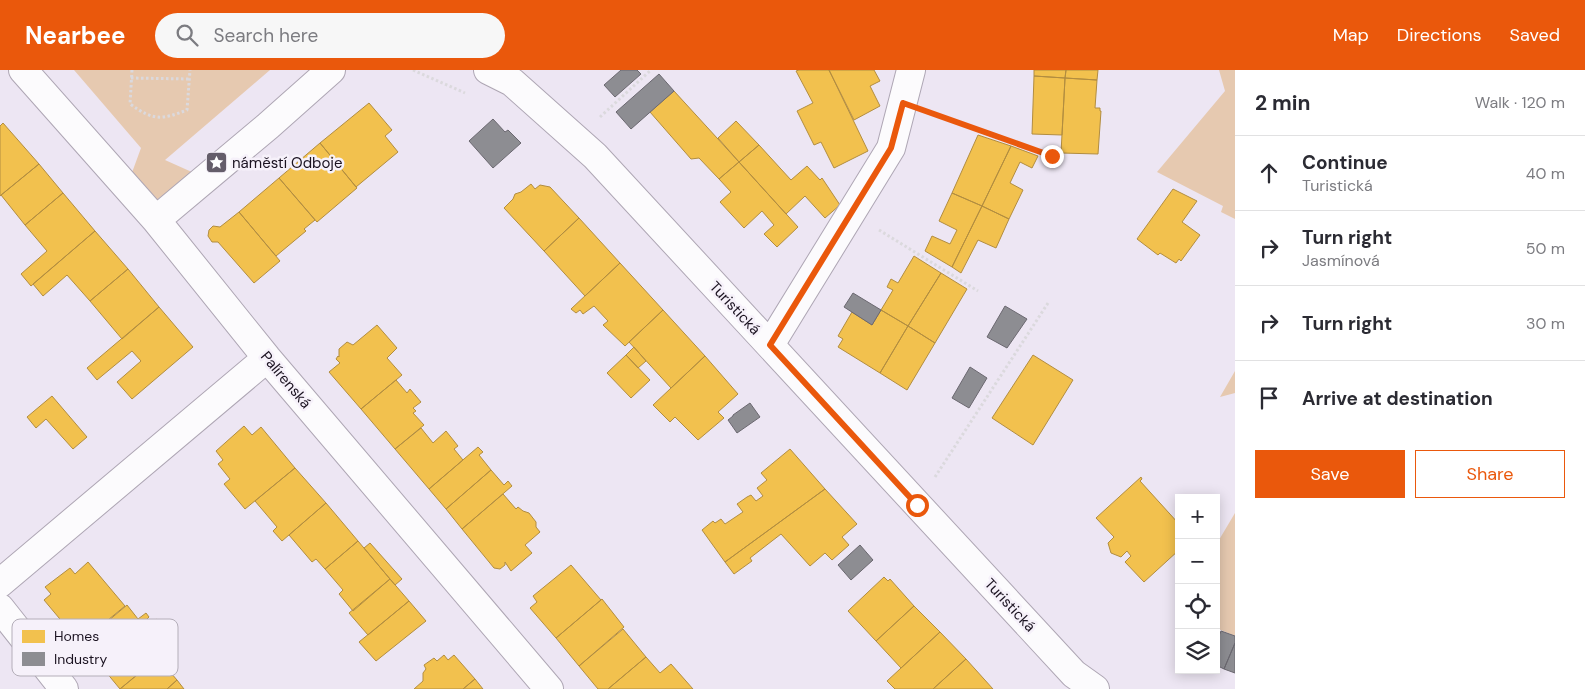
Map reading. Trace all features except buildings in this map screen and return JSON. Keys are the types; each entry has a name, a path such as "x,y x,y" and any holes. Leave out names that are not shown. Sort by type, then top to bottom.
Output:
{"street":[{"name":"Palírenská","path":"23,70 156,220 267,358 549,689"},
{"path":"156,220 268,126 331,70"},
{"name":"Turistická","path":"488,70 512,82 595,156 1074,674 1095,689"},
{"path":"770,345 891,148 911,70"},
{"path":"0,583 267,358"},
{"path":"0,608 12,623"},
{"path":"54,676 64,689"}],"path":[{"path":"132,70 130,104 146,115 167,118 187,110 190,70"},
{"path":"413,70 470,96"},
{"path":"576,139 651,70"},
{"path":"131,78 189,79"},
{"path":"903,103 1052,156"},
{"path":"851,213 978,291"},
{"path":"917,505 1048,303"}],"shaded area":[{"path":"74,70 270,70 165,160 194,173 151,204 130,178 141,148"},
{"path":"1219,70 1235,70 1235,219 1221,212 1223,206 1157,172 1225,91"},
{"path":"1235,371 1235,393 1220,397"},
{"path":"1235,513 1235,636 1220,630 1220,538"}],"place":[{"name":"náměstí Odboje","path":"216,163"}],"route":[{"path":"917,505 770,345 891,148 903,103 1052,156"}]}
